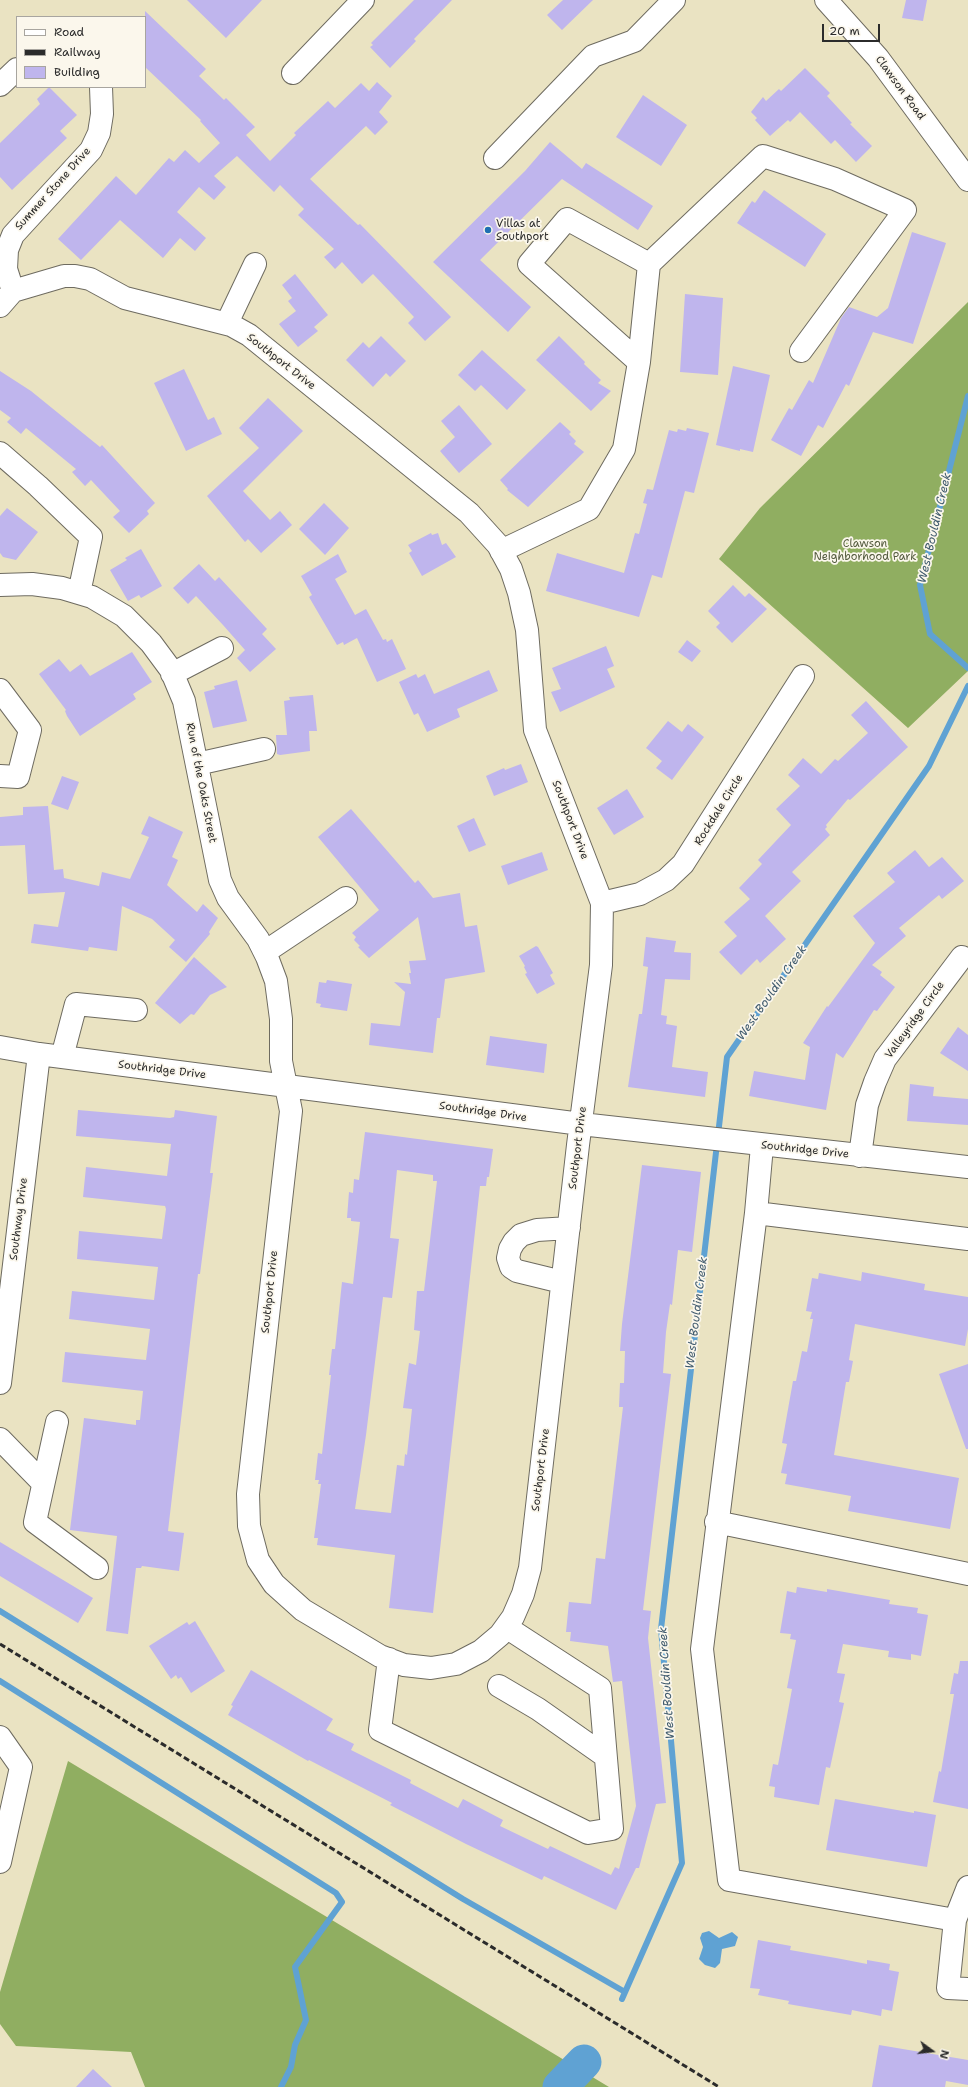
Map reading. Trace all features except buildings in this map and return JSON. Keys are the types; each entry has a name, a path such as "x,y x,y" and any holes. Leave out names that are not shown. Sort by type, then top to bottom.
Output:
{"street":[{"path":"293,73 363,0"},
{"path":"495,158 593,56 634,41 674,0"},
{"name":"Clawson Road","path":"826,0 878,58 968,180"},
{"path":"0,85 16,70"},
{"name":"Summer Stone Drive","path":"6,298 7,250 13,235 91,150 99,133 102,114 101,88"},
{"path":"501,551 589,509 624,449 639,362 649,264 762,156 835,179 905,210 800,350"},
{"path":"639,362 529,264 567,218 649,264"},
{"path":"227,323 255,264"},
{"name":"Southport Drive","path":"6,298 64,276 75,276 90,279 124,298 227,323 249,335 469,513 501,551 511,569 519,593 527,630 535,730 602,903 601,965 562,1282 530,1568 523,1594 513,1617 500,1636 481,1651 456,1664 431,1668 404,1664 380,1656 303,1610 274,1584 258,1560 250,1526 248,1494 291,1111 286,1085"},
{"path":"0,453 38,486 91,537 79,593"},
{"name":"Run of the Oaks Street","path":"0,585 32,584 92,597 124,616 151,643 172,674 184,701 220,880 228,898 258,939 265,952 276,981 281,1019 281,1061 286,1085"},
{"path":"172,674 222,648"},
{"name":"Rockdale Circle","path":"602,903 640,894 666,880 683,864 803,676"},
{"path":"0,690 30,730 18,777 0,776"},
{"path":"197,764 264,749"},
{"path":"265,952 346,898"},
{"name":"Valleyridge Circle","path":"860,1156 867,1105 885,1059 962,957"},
{"path":"62,1057 76,1004 136,1010"},
{"name":"Southridge Drive","path":"0,1047 39,1054 700,1139 968,1167"},
{"name":"Southway Drive","path":"0,1383 39,1054"},
{"path":"762,1146 756,1213 716,1522 702,1649 729,1880 955,1920"},
{"path":"756,1213 968,1239"},
{"path":"562,1282 517,1271 511,1267 508,1258 512,1245 521,1235 537,1230 569,1228"},
{"path":"57,1422 35,1522 97,1568"},
{"path":"0,1439 44,1483"},
{"path":"716,1522 968,1574"},
{"path":"389,1659 380,1730 588,1832 612,1829 600,1688 506,1627"},
{"path":"499,1686 538,1709 605,1756"},
{"path":"0,1737 21,1766 0,1862"},
{"path":"968,1887 955,1920 948,1988 968,1989"}],"green space":[{"name":"Clawson Neighborhood Park","path":"968,302 968,671 908,728 719,559 760,508"},
{"path":"68,1761 609,2087 145,2087 131,2052 16,2046 0,2024 0,1992"}],"water":[{"path":"709,1931 719,1938 732,1932 738,1937 735,1946 722,1949 720,1963 715,1968 705,1965 699,1959 703,1947 700,1938 702,1933"}],"waterway":[{"name":"West Bouldin Creek","path":"968,396 920,585 930,634 968,668"},
{"name":"West Bouldin Creek","path":"622,1999 682,1863 661,1629 727,1057 929,766 968,686"},
{"path":"0,1611 463,1899 625,1992"},
{"path":"0,1681 336,1893 342,1902 295,1967 306,2020 295,2045 291,2067 281,2087"},
{"name":"West Bouldin Creek","path":"560,2087 584,2062"}],"railway":[{"path":"0,1644 719,2087"}],"place":[{"name":"Villas at Southport","path":"488,230"}]}
